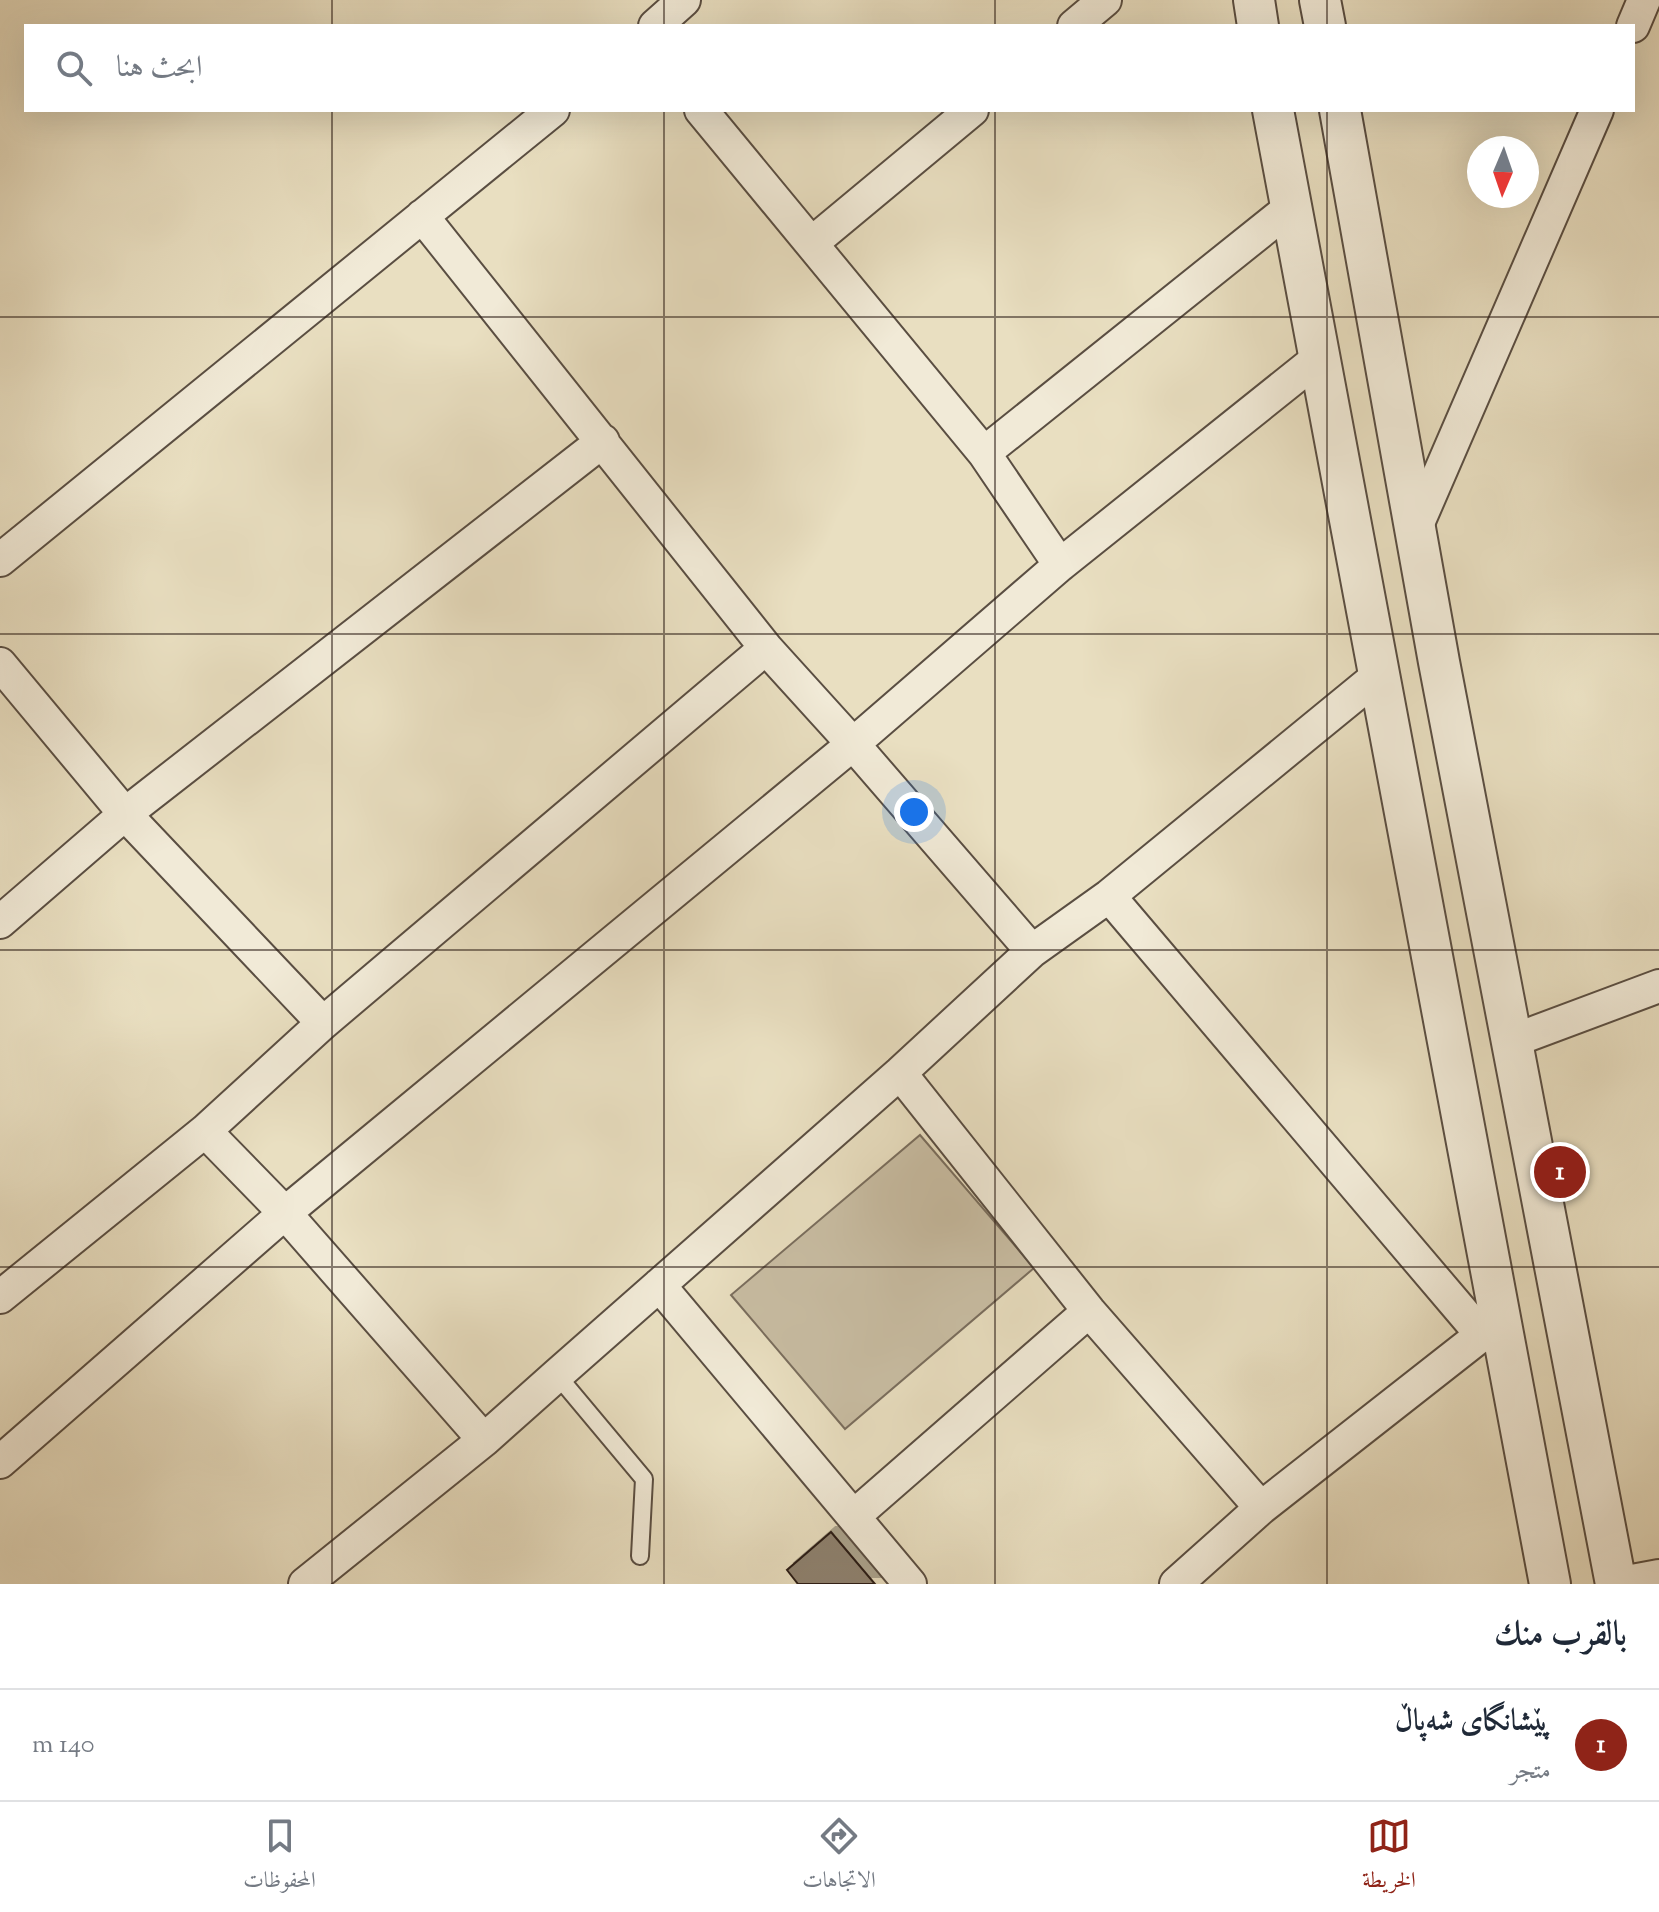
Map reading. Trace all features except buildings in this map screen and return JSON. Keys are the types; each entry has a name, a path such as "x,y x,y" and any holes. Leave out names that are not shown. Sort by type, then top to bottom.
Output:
{"street":[{"path":"657,24 684,0"},
{"path":"1076,24 1105,0"},
{"path":"1254,0 1258,24"},
{"path":"1320,0 1325,24"},
{"path":"1634,24 1644,0"},
{"path":"0,560 551,112"},
{"path":"703,112 984,453 1060,565"},
{"path":"812,243 970,112"},
{"path":"1273,112 1439,998 1491,1328 1550,1584"},
{"path":"1340,112 1500,987 1616,1584 1659,1576"},
{"path":"1415,530 1596,112"},
{"path":"984,453 1290,208"},
{"path":"422,216 766,648 1032,951"},
{"path":"0,1462 285,1213 853,744 1060,565 1320,357"},
{"path":"0,922 125,814 603,441"},
{"path":"0,1297 205,1131 323,1023 766,648"},
{"path":"0,664 125,814 323,1023"},
{"path":"305,1584 484,1440 900,1073 1032,951 1109,896 1379,675"},
{"path":"1109,896 1491,1328"},
{"path":"1512,1041 1659,986"},
{"path":"1439,998 1500,987"},
{"path":"900,1073 1089,1311 1261,1508"},
{"path":"205,1131 285,1213 484,1440"},
{"path":"659,1285 910,1584"},
{"path":"854,1516 1089,1311"},
{"path":"1176,1584 1261,1508 1491,1328"}],"lane":[{"path":"557,1375 644,1479 640,1556"}],"shaded area":[{"path":"920,1135 1034,1268 845,1429 731,1295"}],"place":[{"name":"پێشانگای شەپاڵ","path":"1560,1172"}]}
